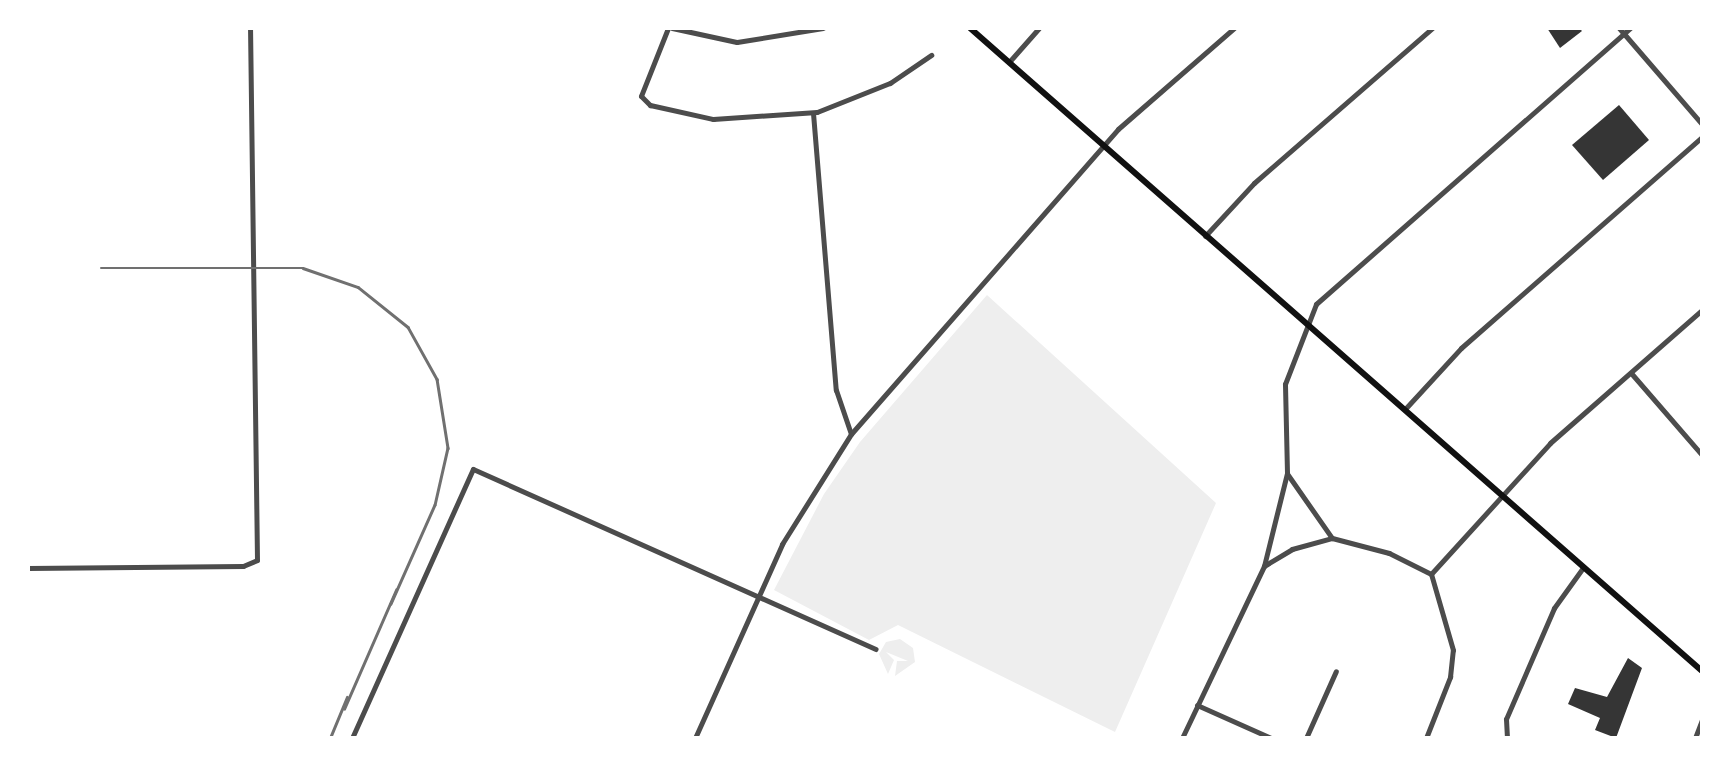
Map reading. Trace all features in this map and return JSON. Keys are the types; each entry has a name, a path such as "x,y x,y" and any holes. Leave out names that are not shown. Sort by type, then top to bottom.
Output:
{"main road":[{"path":"970,28 1501,499 1702,671"}],"street":[{"path":"28,568 255,562 260,540 250,28"},
{"path":"823,28 737,42 670,28 639,90 650,105 712,119 813,112 875,90 931,55"},
{"path":"1009,62 1039,28"},
{"path":"695,738 797,516 850,434 1104,146 1234,28"},
{"path":"1205,236 1254,183 1432,28"},
{"path":"1182,738 1264,566 1288,474 1286,384 1306,323 1346,274 1621,30 1630,28"},
{"path":"1621,30 1702,124"},
{"path":"813,112 836,390 850,434"},
{"path":"1402,412 1461,348 1702,137"},
{"path":"1432,574 1550,444 1702,310"},
{"path":"1631,373 1702,455"},
{"path":"352,738 474,469 876,649"},
{"path":"1288,474 1332,538"},
{"path":"1264,566 1292,548 1332,538 1373,547 1432,574 1453,650 1450,677 1426,738"},
{"path":"1507,738 1506,720 1554,608 1582,569"},
{"path":"1306,738 1336,672"},
{"path":"1196,705 1272,738"},
{"path":"1694,738 1702,720"}],"shaded area":[{"path":"987,295 1216,503 1115,732 898,625 869,640 774,590 824,494 860,442"},
{"path":"900,639 913,648 915,662 895,676 897,661 908,661 886,652 894,660 888,674 879,654 886,642"}],"building":[{"path":"1547,28 1579,28 1582,31 1560,48"},
{"path":"1619,105 1649,140 1603,180 1572,145"},
{"path":"1628,658 1642,668 1616,738 1595,730 1600,718 1568,704 1575,688 1607,697"}],"railway":[{"path":"101,268 303,268 358,287 408,327 437,379 448,448 435,505 391,604"},
{"path":"344,709 396,590"},
{"path":"330,738 347,697"}]}
